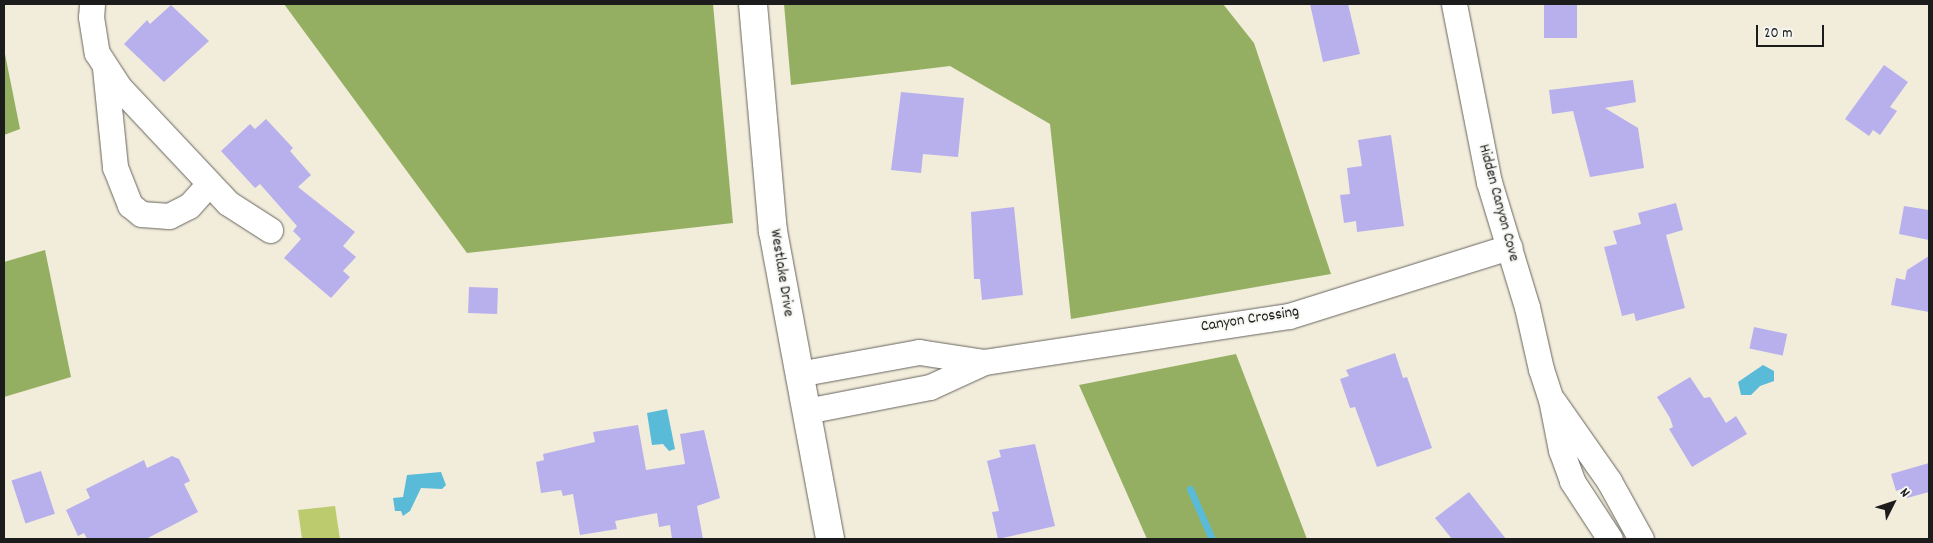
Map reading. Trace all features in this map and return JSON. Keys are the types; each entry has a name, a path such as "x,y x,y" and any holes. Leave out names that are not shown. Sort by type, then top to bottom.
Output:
{"street":[{"path":"92,4 93,33 105,68 115,168 130,206 141,214 169,216 189,206 209,184"},
{"name":"Westlake Drive","path":"753,4 773,231 830,539"},
{"name":"Hidden Canyon Cove","path":"1454,4 1489,182 1552,399 1561,450 1572,481 1610,539"},
{"path":"105,68 228,203 270,230"},
{"name":"Canyon Crossing","path":"806,412 930,387 984,362 1289,316 1509,247"},
{"name":"Canyon Crossing","path":"798,374 919,352 984,362"},
{"name":"Hidden Canyon Cove","path":"1552,399 1609,481 1640,539"}],"green space":[{"path":"284,4 713,4 733,223 467,253"},
{"path":"784,4 1223,4 1254,43 1331,274 1071,319 1050,124 950,66 791,85"},
{"path":"4,49 20,129 4,135"},
{"path":"45,250 71,377 4,397 4,262"},
{"path":"1236,354 1307,539 1147,539 1079,385"},
{"path":"335,506 340,539 302,539 298,510"}],"water":[{"path":"1763,365 1774,371 1774,381 1760,386 1751,395 1741,395 1738,382"},
{"path":"667,409 675,449 669,451 663,444 652,445 647,413"},
{"path":"441,472 446,485 442,489 421,488 410,511 403,516 401,511 395,511 393,498 403,497 407,475"}],"building":[{"path":"1310,4 1348,4 1360,54 1323,62"},
{"path":"1544,4 1577,4 1577,38 1544,38"},
{"path":"171,5 209,41 164,82 124,44 147,20 150,24"},
{"path":"1884,65 1908,82 1890,107 1897,111 1880,135 1873,130 1869,136 1845,119"},
{"path":"1633,80 1636,102 1605,108 1638,128 1644,168 1590,177 1573,111 1552,114 1549,90"},
{"path":"901,92 964,98 958,157 923,154 921,173 891,170"},
{"path":"266,119 293,148 290,151 311,175 298,187 355,232 343,246 356,257 343,271 350,277 331,298 284,258 301,239 293,231 297,226 260,184 255,188 221,151 250,124 255,129"},
{"path":"1391,135 1404,226 1357,232 1356,221 1344,223 1340,195 1350,194 1347,168 1362,166 1358,140"},
{"path":"1676,203 1683,230 1666,235 1685,308 1636,321 1634,313 1622,316 1604,247 1617,244 1613,231 1641,224 1638,213"},
{"path":"1904,206 1929,210 1929,240 1899,234"},
{"path":"1014,207 1023,295 982,300 980,279 974,279 971,212"},
{"path":"1929,256 1929,312 1891,305 1896,278 1905,280 1907,270"},
{"path":"469,287 498,288 497,314 468,313"},
{"path":"1754,327 1787,334 1783,356 1749,349"},
{"path":"1395,353 1403,378 1407,377 1432,448 1377,467 1355,407 1350,408 1340,379 1349,376 1346,370"},
{"path":"1690,377 1704,398 1710,397 1726,423 1736,416 1747,434 1692,467 1669,429 1673,427 1670,418 1657,397"},
{"path":"638,425 646,470 685,464 680,434 704,430 720,498 697,506 703,539 672,539 670,525 659,527 657,513 615,521 617,529 580,535 573,494 563,496 561,490 541,493 536,462 544,460 543,454 595,442 593,432"},
{"path":"1035,444 1055,526 998,539 992,512 999,511 987,461 1001,457 999,450"},
{"path":"172,456 179,459 190,481 184,484 198,512 146,539 87,539 84,533 78,536 66,510 90,498 86,489 144,460 147,468"},
{"path":"1929,463 1929,492 1907,498 1904,488 1896,491 1891,474"},
{"path":"41,471 55,514 25,523 12,481"},
{"path":"1469,492 1506,539 1452,539 1435,518"}],"waterway":[{"path":"1190,489 1212,539"}]}
